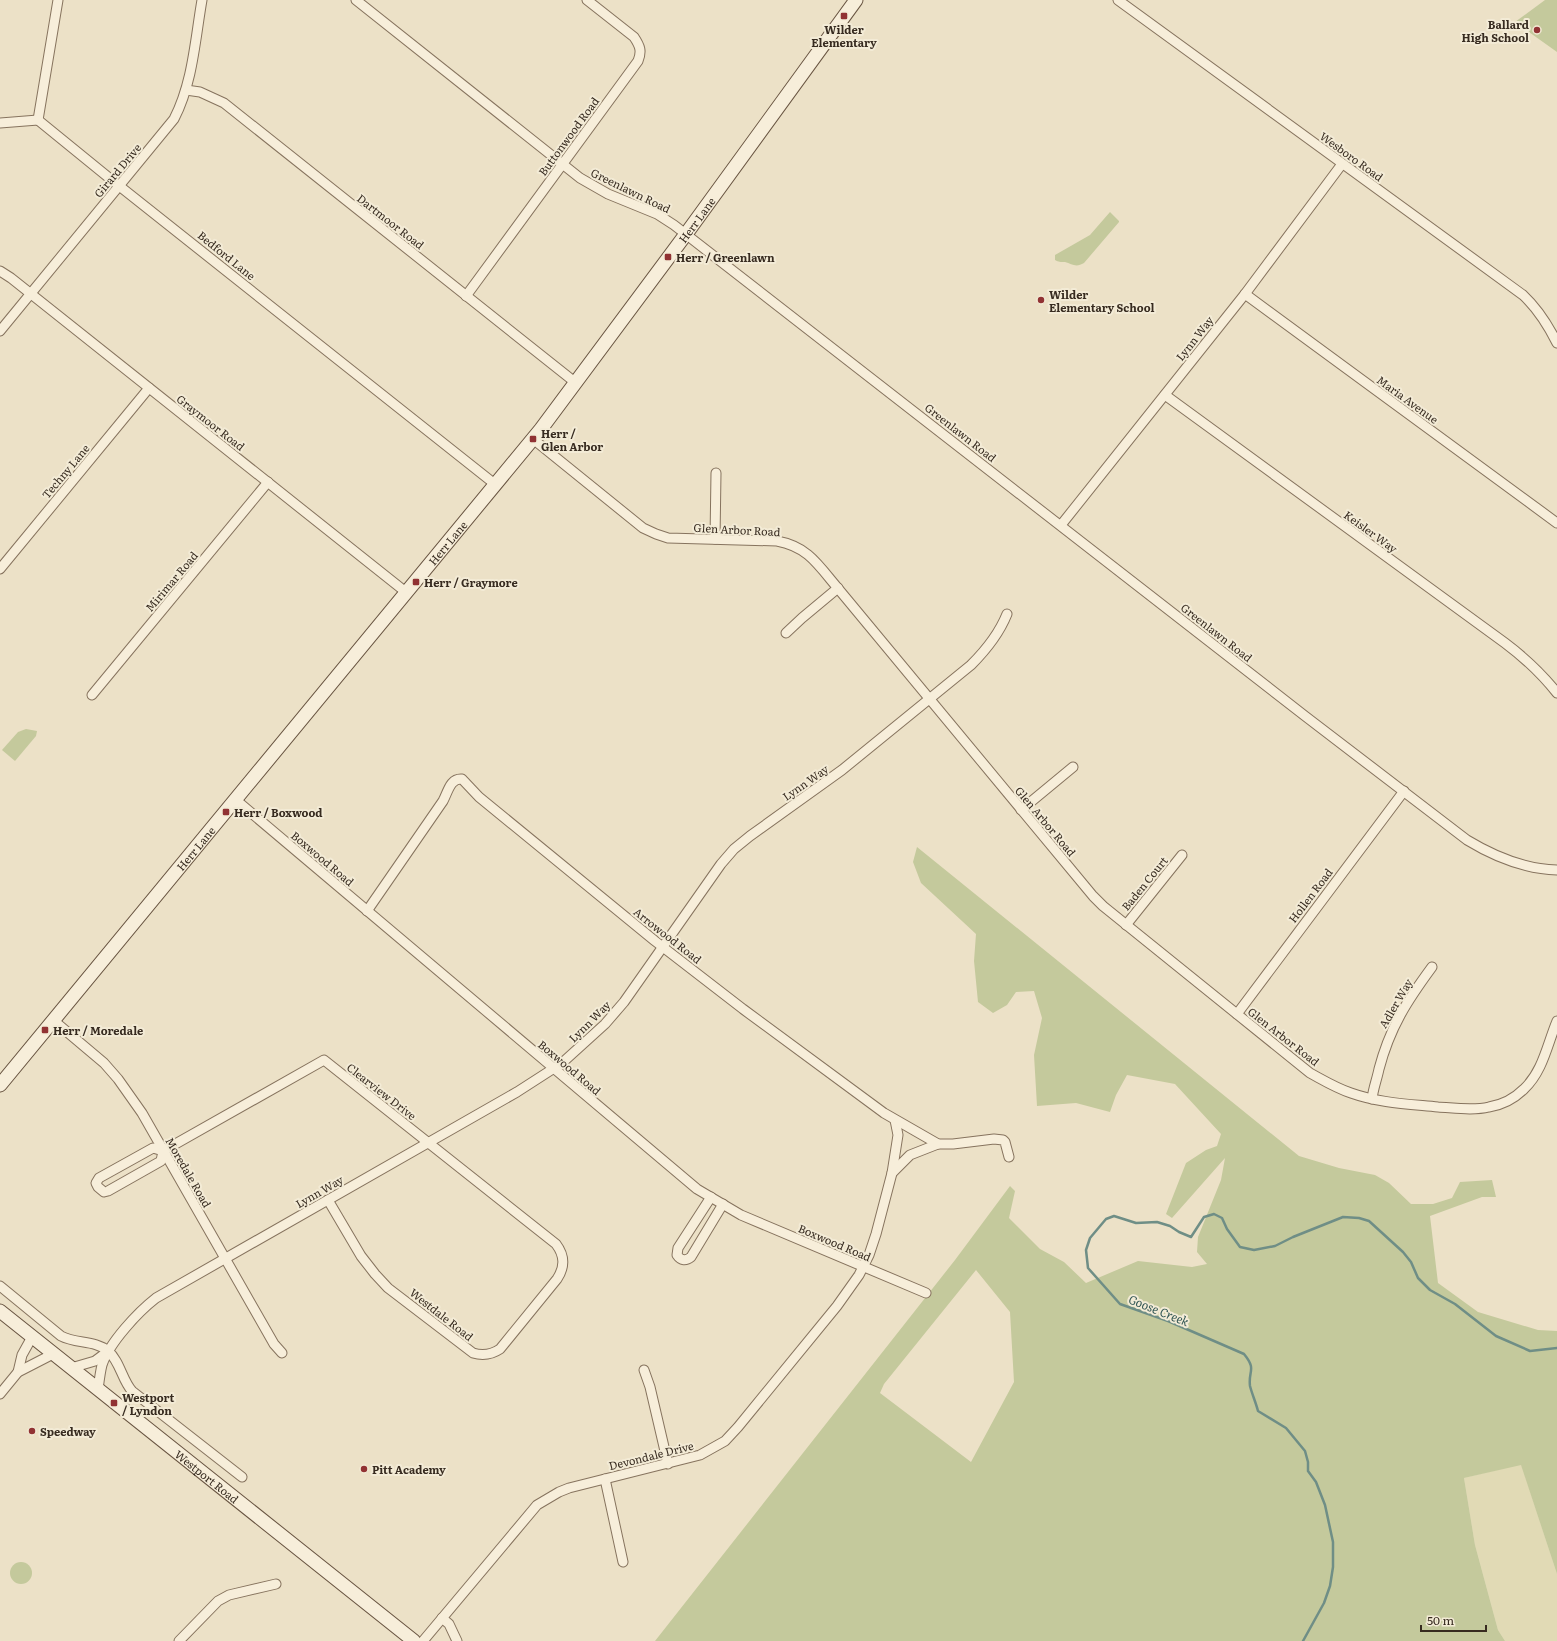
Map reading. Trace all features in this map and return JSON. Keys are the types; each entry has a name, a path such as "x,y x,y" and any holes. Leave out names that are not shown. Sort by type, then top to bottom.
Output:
{"main road":[{"name":"Herr Lane","path":"0,1085 533,439 686,234 856,0"},
{"name":"Westport Road","path":"0,1311 414,1641"}],"street":[{"path":"0,123 38,120 58,0"},
{"name":"Girard Drive","path":"0,331 174,119 181,105 190,76 202,0"},
{"name":"Greenlawn Road","path":"356,0 590,185 657,214 686,234 1305,716 1467,840 1483,850 1503,859 1524,866 1557,870"},
{"name":"Buttonwood Road","path":"466,296 641,55 639,44 634,37 587,0"},
{"name":"Wesboro Road","path":"1118,0 1523,295 1536,308 1544,319 1557,343"},
{"name":"Dartmoor Road","path":"186,90 200,92 224,103 576,383"},
{"name":"Bedford Lane","path":"38,120 496,485"},
{"name":"Lynn Way","path":"1061,525 1245,294 1342,164"},
{"name":"Graymoor Road","path":"0,271 11,278 407,593"},
{"name":"Maria Avenue","path":"1245,294 1557,523"},
{"name":"Techny Lane","path":"0,569 150,388"},
{"name":"Keisler Way","path":"1165,395 1524,657 1544,677 1557,693"},
{"name":"Glen Arbor Road","path":"533,439 649,532 668,538 777,541 792,544 804,550 814,559 1093,896 1126,925 1310,1072 1336,1087 1351,1093 1387,1103 1466,1109 1488,1107 1504,1102 1518,1094 1533,1079 1540,1068 1557,1021"},
{"path":"715,539 716,473"},
{"name":"Mirimar Road","path":"92,695 268,482"},
{"path":"786,633 838,588"},
{"name":"Lynn Way","path":"71,1368 94,1361 108,1351 145,1307 156,1298 517,1092 554,1069 582,1046 605,1024 624,1002 717,869 734,850 750,836 842,770 984,653 995,637 1007,614"},
{"path":"1021,810 1073,767"},
{"name":"Arrowood Road","path":"367,911 443,801 452,782 457,778 462,779 478,797 663,947 743,1009 895,1120 938,1144"},
{"name":"Hollen Road","path":"1237,1014 1404,791"},
{"name":"Boxwood Road","path":"236,800 687,1181 741,1215 926,1293"},
{"name":"Baden Court","path":"1126,925 1182,855"},
{"name":"Adler Way","path":"1372,1099 1384,1051 1392,1028 1403,1009 1432,967"},
{"name":"Moredale Road","path":"53,1020 104,1063 118,1079 142,1113 224,1259 274,1344 282,1353"},
{"name":"Clearview Drive","path":"163,1151 324,1060 556,1244 560,1249 563,1259"},
{"name":"Devondale Drive","path":"423,1641 537,1505 559,1492 668,1464 710,1450 725,1440 738,1427 837,1306 859,1275 876,1234 892,1173 898,1135 895,1120"},
{"path":"892,1173 910,1155 938,1144 1000,1139 1005,1142 1009,1157"},
{"path":"153,1148 163,1151 162,1161 108,1191 104,1192 96,1184 99,1178 153,1148"},
{"path":"711,1197 678,1248 677,1255 679,1259 688,1260 691,1257 723,1204"},
{"name":"Westdale Road","path":"328,1200 361,1256 388,1288 465,1349 479,1355 494,1353 500,1349 557,1279 562,1270 563,1259"},
{"path":"0,1286 61,1336 73,1341 95,1344 108,1351 122,1372 128,1386 132,1391 242,1477"},
{"path":"18,1372 22,1355 32,1337"},
{"name":"Lynn Way","path":"98,1390 102,1365 108,1351"},
{"path":"0,1394 18,1372 53,1354"},
{"path":"644,1370 650,1387 668,1464"},
{"path":"605,1479 623,1562"},
{"path":"179,1641 218,1601 229,1594 276,1584"},
{"path":"442,1618 449,1624 457,1641"}],"shaded area":[{"path":"1521,1464 1557,1574 1557,1641 1505,1641 1498,1630 1475,1545 1464,1478"}],"green space":[{"path":"1545,0 1557,0 1557,52 1515,22"},
{"path":"1110,212 1119,222 1084,263 1072,265 1055,260 1055,255 1090,235"},
{"path":"26,729 37,731 36,736 15,761 2,750 18,732"},
{"path":"917,847 1299,1156 1339,1168 1375,1175 1389,1183 1411,1204 1433,1204 1452,1198 1460,1182 1492,1180 1496,1197 1482,1197 1430,1216 1438,1283 1478,1312 1538,1330 1557,1331 1557,1574 1521,1465 1464,1478 1475,1545 1498,1630 1505,1641 655,1641 955,1260 1010,1186 1015,1191 1009,1218 1040,1249 1064,1262 1086,1283 1138,1261 1192,1267 1207,1264 1197,1252 1198,1237 1221,1180 1225,1158 1172,1218 1166,1214 1186,1163 1206,1150 1217,1146 1221,1134 1175,1084 1127,1075 1116,1095 1110,1112 1076,1103 1037,1106 1034,1055 1042,1018 1034,991 1016,992 1007,1005 993,1013 978,1002 974,961 976,934 921,883 913,862","holes":["976,1270 1010,1312 1014,1382 971,1462 880,1393 884,1384"]},
{"path":"17,1562 25,1562 32,1569 32,1577 25,1584 17,1584 10,1577 10,1569"}],"waterway":[{"name":"Goose Creek","path":"1303,1641 1324,1603 1330,1586 1333,1567 1333,1542 1325,1505 1316,1482 1308,1471 1308,1462 1305,1451 1286,1428 1258,1411 1250,1386 1251,1367 1244,1354 1168,1321 1120,1304 1088,1268 1086,1250 1090,1238 1106,1219 1114,1216 1136,1223 1157,1222 1170,1226 1191,1237 1204,1217 1214,1214 1222,1218 1227,1229 1240,1247 1254,1250 1275,1246 1293,1237 1343,1217 1359,1218 1369,1221 1403,1252 1411,1262 1418,1278 1430,1290 1455,1304 1496,1336 1530,1351 1557,1348"}],"place":[{"name":"Wilder Elementary","path":"844,16"},
{"name":"Ballard High School","path":"1537,30"},
{"name":"Herr / Greenlawn","path":"668,257"},
{"name":"Wilder Elementary School","path":"1041,300"},
{"name":"Herr / Glen Arbor","path":"533,439"},
{"name":"Herr / Graymore","path":"416,582"},
{"name":"Herr / Boxwood","path":"226,812"},
{"name":"Herr / Moredale","path":"45,1030"},
{"name":"Westport / Lyndon","path":"114,1403"},
{"name":"Speedway","path":"32,1431"},
{"name":"Pitt Academy","path":"364,1469"}]}
